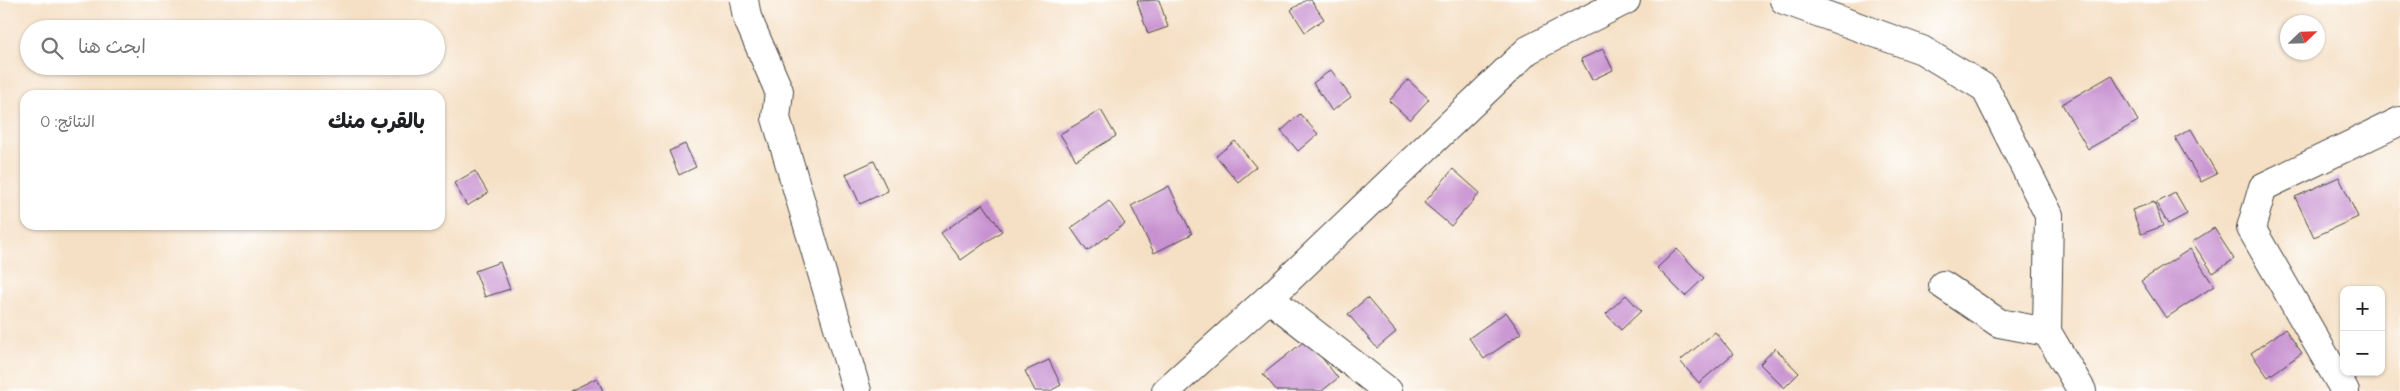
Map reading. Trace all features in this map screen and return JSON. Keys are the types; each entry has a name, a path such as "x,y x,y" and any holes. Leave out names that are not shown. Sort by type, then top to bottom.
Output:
{"street":[{"path":"744,0 748,17 779,91 776,118 856,391"},
{"path":"1166,391 1269,298 1528,50 1626,0"},
{"path":"1784,0 1922,50 1985,88 2049,215 2046,332 2082,391"},
{"path":"2345,391 2252,228 2263,188 2400,121"},
{"path":"1943,285 1999,323 2046,332"},
{"path":"1269,298 1388,391"}],"building":[{"path":"1159,0 1168,27 1148,34 1137,1"},
{"path":"1306,0 1311,0 1324,19 1305,32 1291,10"},
{"path":"1603,49 1613,70 1592,80 1581,59"},
{"path":"1331,70 1351,97 1332,111 1313,83"},
{"path":"2112,75 2138,121 2088,149 2062,104"},
{"path":"1408,80 1429,99 1410,120 1389,101"},
{"path":"1101,110 1116,136 1076,160 1060,134"},
{"path":"1300,114 1318,134 1298,151 1281,131"},
{"path":"2191,129 2217,174 2201,182 2175,138"},
{"path":"1235,141 1256,167 1238,182 1216,156"},
{"path":"685,144 696,167 679,175 669,151"},
{"path":"874,161 888,191 860,204 846,174"},
{"path":"1453,169 1480,193 1451,226 1424,203"},
{"path":"475,171 488,193 467,206 454,183"},
{"path":"2339,177 2358,217 2314,237 2295,197"},
{"path":"1169,186 1192,234 1154,253 1131,206"},
{"path":"2175,193 2187,214 2168,224 2156,203"},
{"path":"1109,201 1125,224 1087,251 1071,228"},
{"path":"2154,202 2163,226 2141,234 2132,210"},
{"path":"983,204 1002,231 961,260 941,233"},
{"path":"2214,228 2234,259 2213,273 2192,242"},
{"path":"1677,249 1704,278 1685,296 1657,268"},
{"path":"2190,249 2214,286 2166,318 2141,281"},
{"path":"500,262 510,289 485,297 475,271"},
{"path":"1626,295 1641,311 1621,330 1606,314"},
{"path":"1367,298 1396,332 1377,348 1348,314"},
{"path":"1506,312 1521,333 1484,359 1469,338"},
{"path":"2285,329 2302,353 2268,377 2251,353"},
{"path":"1715,332 1733,354 1699,383 1680,361"},
{"path":"1307,339 1338,378 1322,391 1277,391 1263,374"},
{"path":"1775,348 1799,373 1784,388 1760,364"},
{"path":"1049,360 1061,385 1050,391 1035,391 1025,371"},
{"path":"597,378 603,391 570,391"}]}
